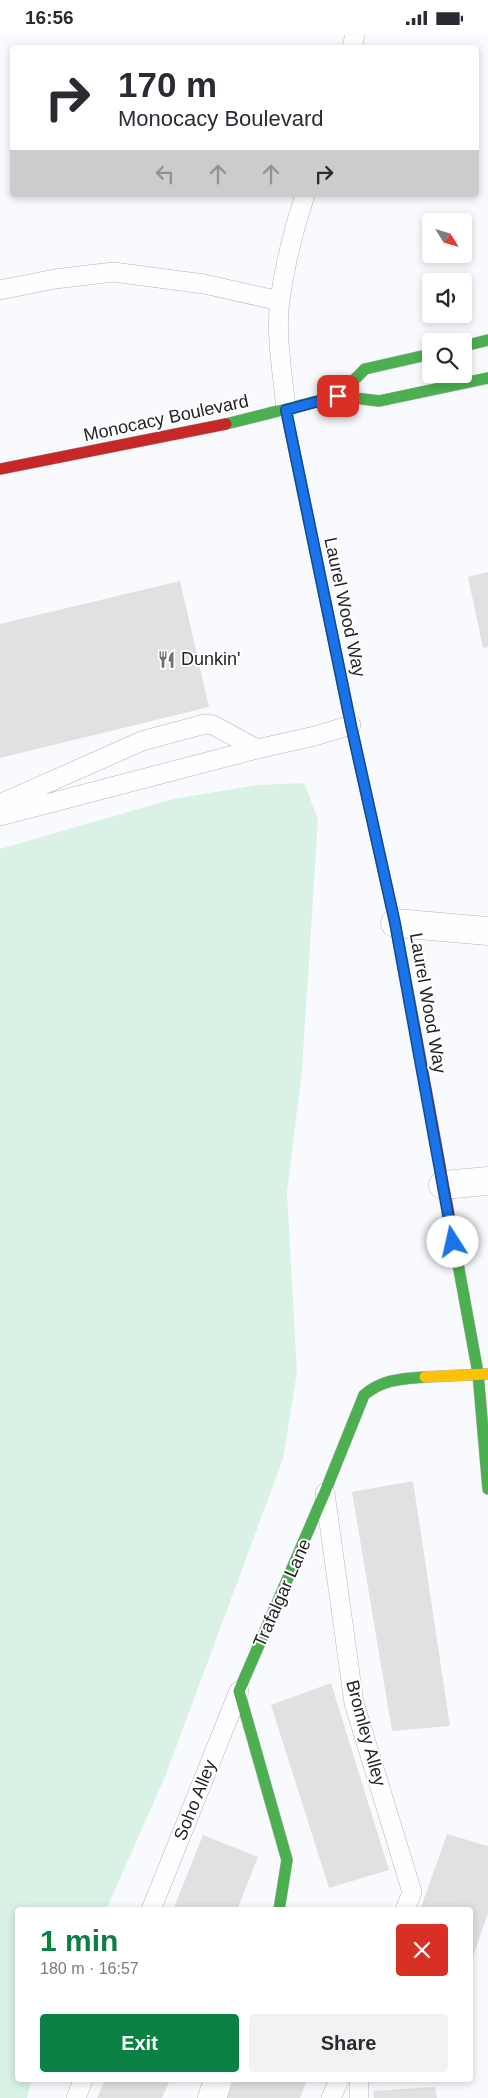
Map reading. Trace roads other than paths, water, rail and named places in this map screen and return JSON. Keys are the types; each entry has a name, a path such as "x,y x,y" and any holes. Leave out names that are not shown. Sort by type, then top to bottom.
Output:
{"street":[{"path":"472,344 488,340"},
{"name":"Monocacy Boulevard","path":"338,396 365,369 422,356"},
{"name":"Monocacy Boulevard","path":"0,469 286,410 338,396 379,401 488,379"},
{"name":"Laurel Wood Way","path":"286,410 351,725 395,923 443,1185 483,1373 488,1489"},
{"path":"395,923 488,931"},
{"path":"443,1185 488,1181"},
{"name":"Trafalgar Lane","path":"239,1691 325,1492 364,1395 376,1385 392,1379 483,1373"},
{"path":"239,1691 287,1860 279,1907"},
{"path":"212,2098 217,2082"}],"lane":[{"path":"286,410 280,347 280,301 304,197"},
{"path":"0,290 55,279 113,271 204,284 280,301"},
{"path":"0,804 142,741 205,724 213,725 257,749"},
{"path":"0,816 257,749 315,736 351,725"},
{"name":"Bromley Alley","path":"325,1492 354,1703 412,1892 406,1907"},
{"name":"Soho Alley","path":"152,1907 239,1691"},
{"path":"76,2098 82,2082"},
{"path":"331,2098 338,2082"},
{"path":"359,2082 359,2098"}],"place":[{"name":"Dunkin'","path":"167,659"}]}
